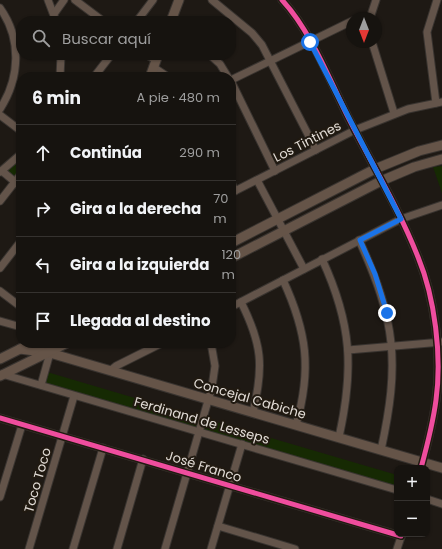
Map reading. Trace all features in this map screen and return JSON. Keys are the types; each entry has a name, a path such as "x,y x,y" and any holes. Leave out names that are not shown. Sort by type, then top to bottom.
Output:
{"main road":[{"path":"173,16 179,0"},
{"path":"236,240 375,169 419,151 442,145"},
{"path":"236,255 381,181 414,166 442,159"},
{"path":"50,353 52,348"},
{"path":"1,374 50,353 58,348"},
{"path":"0,359 20,349"},
{"name":"Concejal Cabiche","path":"20,349 50,353 111,370 339,437 422,465"},
{"name":"Concejal Cabiche","path":"430,466 442,468"}],"street":[{"path":"48,0 55,16"},
{"path":"56,16 64,0"},
{"path":"75,0 96,16"},
{"path":"212,0 231,16"},
{"path":"372,12 376,0"},
{"path":"437,0 427,32 439,103"},
{"path":"140,16 150,1"},
{"path":"285,1 310,42 401,219 419,258 425,277 439,342 436,400 422,465"},
{"path":"0,8 13,36 16,58 11,87 0,109"},
{"path":"236,20 252,33 271,62 316,150"},
{"path":"236,79 346,24"},
{"path":"374,48 394,113"},
{"path":"60,72 61,60"},
{"path":"98,72 107,60"},
{"path":"216,60 225,72"},
{"path":"236,91 275,171"},
{"name":"Los Tintines","path":"236,190 355,130 394,113 439,103"},
{"path":"0,115 16,127"},
{"path":"0,201 15,182 1,172 16,158"},
{"path":"257,180 304,269"},
{"path":"236,304 401,219 442,205"},
{"path":"360,240 382,293 393,346 392,394 381,450"},
{"path":"0,268 16,247"},
{"path":"322,259 341,305 348,350 348,391 339,437"},
{"path":"283,280 298,316 305,350 304,388 296,425"},
{"path":"0,291 16,303"},
{"path":"241,302 254,328 259,348 260,372 253,412"},
{"path":"0,321 16,326"},
{"path":"348,350 439,342"},
{"path":"111,370 152,348"},
{"path":"165,549 198,431 209,399 215,366 212,348"},
{"path":"41,385 50,353"},
{"name":"Ferdinand de Lesseps","path":"1,374 394,489"},
{"name":"Toco Toco","path":"29,549 74,396"},
{"name":"José Franco","path":"0,418 394,533"},
{"path":"0,497 22,425"},
{"path":"212,549 242,444"},
{"path":"74,549 103,448"},
{"path":"117,549 143,459"},
{"path":"430,500 442,504"},
{"path":"218,526 295,549"},
{"path":"398,549 401,537"}],"green space":[{"path":"16,163 15,179 7,172"},
{"path":"442,166 442,193 433,167"},
{"path":"47,372 199,417 196,428 43,385"},
{"path":"206,419 394,474 394,486 203,430"}],"cycle path":[{"path":"282,0 302,26 311,41 349,119 411,239 424,273 436,327 438,383 435,409 422,465"},
{"path":"0,418 394,534"}],"route":[{"path":"310,42 401,219 360,240 375,274 387,313"}]}
